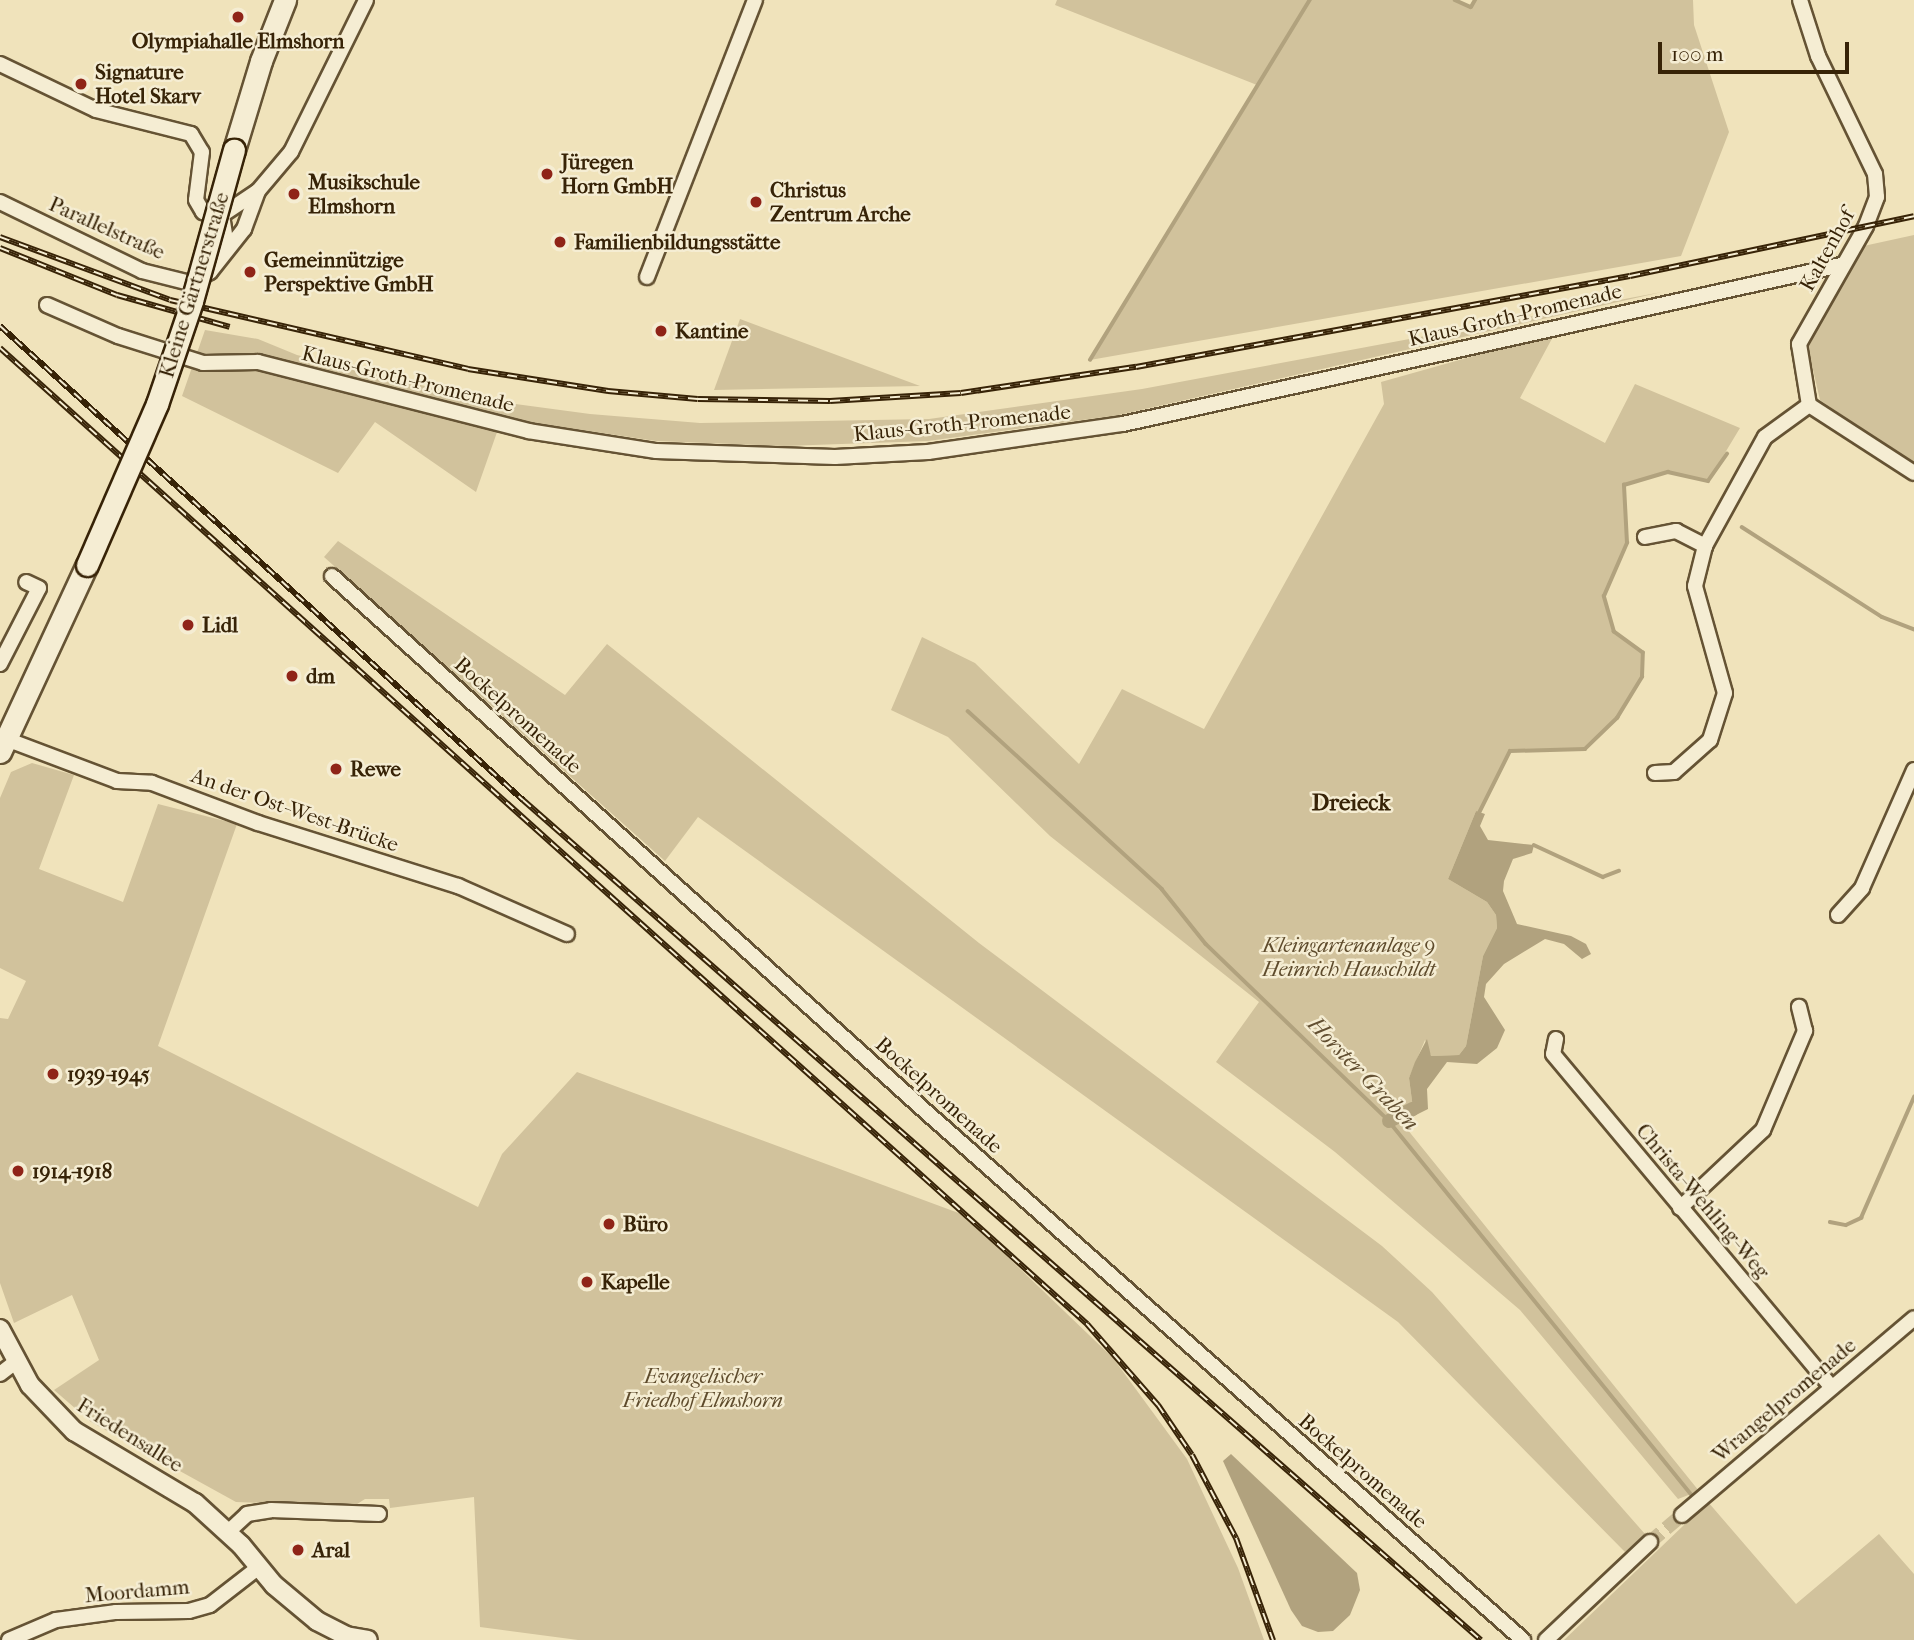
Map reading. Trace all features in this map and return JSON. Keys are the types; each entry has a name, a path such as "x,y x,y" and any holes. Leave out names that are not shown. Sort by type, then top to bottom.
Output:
{"main road":[{"name":"Kleine Gärtnerstraße","path":"3,745 87,565 157,404 192,301 261,61 285,0"}],"street":[{"path":"0,64 96,110 182,130 199,143 202,152 196,201 203,212 222,215 258,191 298,142 366,0"},
{"path":"647,277 755,0"},
{"name":"Kaltenhof","path":"1800,0 1818,56 1875,174 1877,197 1872,212 1799,344 1809,405"},
{"path":"228,247 244,229 258,191"},
{"name":"Parallelstraße","path":"0,202 142,271 190,283 200,280 228,247"},
{"path":"222,215 228,247"},
{"name":"Klaus-Groth-Promenade","path":"47,305 118,336 203,363 258,362 528,431 656,451 835,457 928,452 1123,424 1841,265"},
{"path":"1655,774 1674,772 1710,740 1725,693 1695,586 1705,546 1765,437 1809,405 1914,473"},
{"path":"1644,537 1676,531 1705,546"},
{"name":"Bockelpromenade","path":"332,576 933,1118 1523,1640"},
{"path":"0,664 39,588 26,582"},
{"name":"An der Ost-West-Brücke","path":"3,745 117,781 152,783 258,823 458,886 567,934"},
{"path":"1838,915 1862,888 1914,770"},
{"path":"1680,1208 1763,1130 1805,1031 1799,1007"},
{"name":"Christa-Wehling-Weg","path":"1556,1039 1553,1054 1831,1387"},
{"name":"Wrangelpromenade","path":"1682,1515 1914,1318"},
{"name":"Friedensallee","path":"0,1329 7,1368 74,1431 195,1503 317,1621 346,1638 368,1640"},
{"path":"228,1532 247,1514 271,1510 379,1514"},
{"path":"1546,1640 1650,1542"},
{"name":"Moordamm","path":"9,1640 56,1620 116,1612 189,1611 209,1605 259,1567"}],"green space":[{"path":"1057,0 1455,0 1471,7 1475,0 1693,0 1694,25 1729,132 1681,256 1090,360 1257,85 1055,5"},
{"path":"1914,235 1914,466 1820,400 1808,348 1859,247"},
{"path":"1662,292 1119,415 928,441 784,446 656,441 502,418 476,492 375,422 338,473 182,396 205,330 258,339 297,355 478,399 590,414 700,423 929,419 1142,389"},
{"path":"740,319 920,386 714,390"},
{"name":"Kleingartenanlage 9 Heinrich Hauschildt","path":"1555,333 1520,398 1605,443 1635,384 1740,428 1708,481 1668,472 1624,485 1627,543 1604,596 1614,632 1643,653 1642,677 1617,718 1585,749 1510,751 1479,813 1476,811 1448,879 1487,902 1496,915 1497,928 1483,956 1466,1046 1459,1055 1431,1056 1425,1040 1409,1078 1414,1116 1403,1124 1699,1491 1678,1499 1520,1310 1335,1152 1216,1062 1259,1002 1050,836 948,737 891,710 922,637 975,663 1079,764 1122,689 1204,729 1384,404 1381,382"},
{"path":"338,541 565,695 607,644 979,943 1382,1246 1432,1292 1645,1534 1625,1552 1398,1322 698,817 665,861 324,557"},
{"name":"Evangelischer Friedhof Elmshorn","path":"32,763 74,775 39,869 123,902 158,804 237,824 158,1046 478,1207 502,1154 577,1072 964,1215 1113,1358 1187,1459 1238,1568 1264,1640 578,1640 480,1627 474,1497 390,1508 389,1499 365,1499 354,1506 236,1502 91,1422 54,1390 99,1360 72,1295 14,1323 0,1283 0,1018 8,1019 26,981 0,968 0,798 11,772"},
{"path":"1708,1502 1796,1604 1879,1534 1914,1574 1914,1640 1564,1640"}],"shaded area":[{"path":"1476,811 1485,814 1480,826 1488,840 1534,845 1532,853 1513,859 1504,881 1503,891 1517,924 1571,936 1586,944 1591,954 1582,959 1564,944 1545,939 1504,964 1486,984 1484,997 1505,1030 1497,1048 1477,1064 1447,1062 1427,1089 1428,1109 1414,1116 1409,1078 1415,1062 1427,1039 1431,1056 1459,1055 1466,1046 1483,956 1497,928 1496,915 1487,902 1448,879"},
{"path":"1231,1454 1357,1573 1360,1590 1350,1615 1333,1631 1318,1632 1302,1626 1291,1610 1223,1461"}],"waterway":[{"path":"1090,360 1310,0"},
{"path":"1455,0 1471,7 1475,0"},
{"path":"1479,813 1510,751 1585,749 1617,718 1642,677 1643,653 1614,632 1604,596 1627,543 1624,485 1668,472 1708,481 1727,454"},
{"path":"1742,527 1882,617 1914,629"},
{"name":"Horster Graben","path":"968,711 1162,889 1206,944 1389,1121 1694,1498"},
{"path":"1534,845 1603,877 1619,871"},
{"path":"1830,1222 1846,1225 1861,1218 1914,1097"},
{"path":"1389,1121 1413,1109"}],"tunnel":[{"path":"1650,1542 1682,1515"}],"railway":[{"path":"0,237 170,300 468,369 608,391 698,399 830,401 961,393 1136,367 1630,276 1914,216"},
{"path":"0,248 117,295 230,327"},
{"path":"0,326 523,800 1481,1640"},
{"path":"0,348 1087,1324 1158,1405 1192,1455 1236,1538 1273,1640"}],"place":[{"name":"Olympiahalle Elmshorn","path":"238,17"},
{"name":"Signature Hotel Skarv","path":"81,84"},
{"name":"Jüregen Horn GmbH","path":"547,174"},
{"name":"Musikschule Elmshorn","path":"294,194"},
{"name":"Christus Zentrum Arche","path":"756,202"},
{"name":"Familienbildungsstätte","path":"560,242"},
{"name":"Gemeinnützige Perspektive GmbH","path":"250,272"},
{"name":"Kantine","path":"661,331"},
{"name":"Lidl","path":"188,625"},
{"name":"dm","path":"292,676"},
{"name":"Rewe","path":"336,769"},
{"name":"1939-1945","path":"53,1074"},
{"name":"1914-1918","path":"18,1171"},
{"name":"Büro","path":"609,1224"},
{"name":"Kapelle","path":"587,1282"},
{"name":"Aral","path":"298,1550"}],"district":[{"name":"Dreieck","path":"1351,803"}]}
